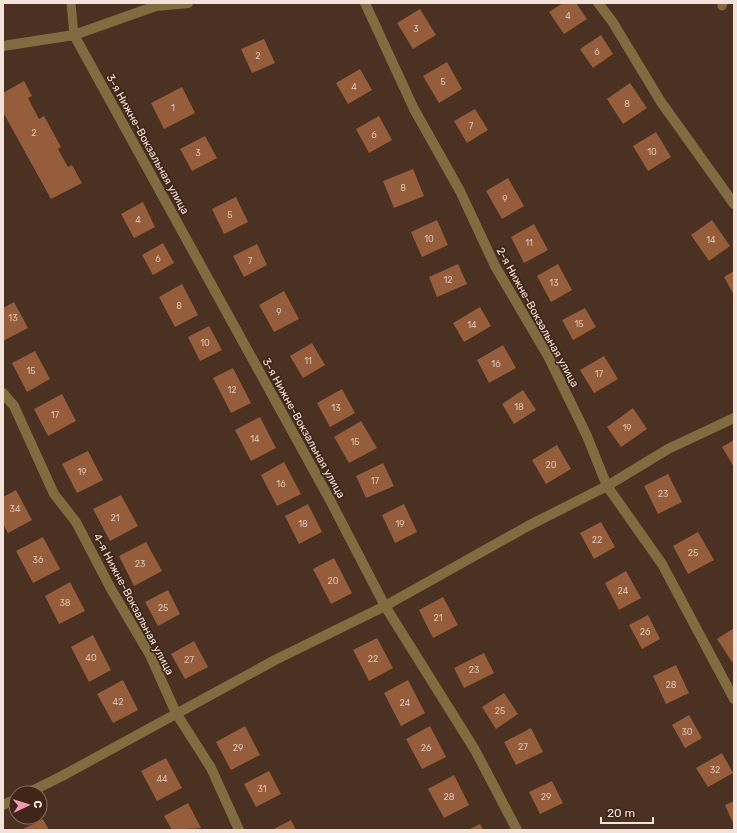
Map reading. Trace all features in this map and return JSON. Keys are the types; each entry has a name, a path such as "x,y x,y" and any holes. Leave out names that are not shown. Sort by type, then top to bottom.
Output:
{"street":[{"path":"3,46 74,35 157,5 188,3"},
{"name":"2-я Нижне-Вокзальная улица","path":"365,3 414,109 460,191 495,266 548,356 587,436 607,486 662,564 734,699"},
{"path":"598,3 612,22 661,102 734,204"},
{"name":"3-я Нижне-Вокзальная улица","path":"74,35 330,500 385,606 475,750 517,830"},
{"name":"4-я Нижне-Вокзальная улица","path":"3,393 14,406 54,494 76,522 111,589 150,655 176,713 211,768 239,830"},
{"path":"44,785 275,660 385,606 528,526 607,486 668,449 734,418"}],"lane":[{"path":"71,3 74,35"}],"building":[{"path":"563,3 576,3 587,19 564,34 549,12"},
{"path":"420,9 436,35 413,49 397,23"},
{"path":"601,35 613,54 593,68 580,49"},
{"path":"264,39 275,63 252,73 241,49"},
{"path":"447,62 462,89 439,103 423,76"},
{"path":"360,69 372,90 348,104 336,83"},
{"path":"24,81 32,96 28,98 39,119 44,116 61,147 58,149 68,167 72,165 82,183 51,199 3,112 3,93"},
{"path":"630,83 647,108 623,124 607,99"},
{"path":"182,87 195,113 164,129 151,103"},
{"path":"475,109 488,130 467,143 454,121"},
{"path":"379,116 392,140 369,153 356,129"},
{"path":"656,132 671,157 648,171 633,146"},
{"path":"205,136 217,158 192,171 180,149"},
{"path":"413,169 424,196 394,208 383,181"},
{"path":"508,178 524,206 502,219 486,191"},
{"path":"236,197 248,222 224,234 212,209"},
{"path":"143,202 155,227 134,238 121,214"},
{"path":"437,220 448,245 422,257 411,232"},
{"path":"712,220 730,246 709,261 691,235"},
{"path":"534,224 548,250 524,263 511,237"},
{"path":"163,243 174,263 153,275 142,255"},
{"path":"257,244 267,265 244,277 233,256"},
{"path":"458,264 467,284 437,297 429,277"},
{"path":"558,264 572,290 551,302 537,276"},
{"path":"734,271 734,295 724,277"},
{"path":"182,284 198,315 175,327 159,297"},
{"path":"284,291 299,319 274,332 259,305"},
{"path":"14,302 28,328 3,341 3,308"},
{"path":"480,307 491,326 464,342 453,323"},
{"path":"585,308 596,327 573,340 562,320"},
{"path":"209,326 222,350 200,361 188,337"},
{"path":"312,343 325,365 303,378 290,356"},
{"path":"503,345 516,368 489,383 477,360"},
{"path":"35,351 50,379 27,392 12,363"},
{"path":"604,356 618,379 594,393 580,370"},
{"path":"233,368 251,403 231,413 213,378"},
{"path":"342,389 355,413 330,427 317,403"},
{"path":"523,390 536,410 514,424 502,404"},
{"path":"62,394 76,421 48,436 34,409"},
{"path":"633,408 647,429 621,447 607,427"},
{"path":"260,417 276,448 251,461 235,430"},
{"path":"361,421 377,448 349,463 334,437"},
{"path":"734,440 734,467 722,447"},
{"path":"557,445 571,469 546,484 532,460"},
{"path":"88,451 103,480 77,493 62,464"},
{"path":"284,462 301,494 277,506 261,475"},
{"path":"383,463 394,486 366,498 356,476"},
{"path":"668,474 682,502 658,514 644,486"},
{"path":"16,490 32,520 8,533 3,524 3,497"},
{"path":"121,495 138,526 110,541 93,509"},
{"path":"308,504 322,532 299,544 285,516"},
{"path":"404,504 417,532 395,543 382,515"},
{"path":"601,522 615,547 594,559 580,533"},
{"path":"698,532 714,560 688,574 673,546"},
{"path":"43,537 60,569 33,583 16,551"},
{"path":"146,542 162,571 134,586 119,556"},
{"path":"334,558 352,593 331,604 313,569"},
{"path":"626,571 641,598 619,610 605,583"},
{"path":"70,582 85,611 59,624 45,596"},
{"path":"168,590 180,614 158,626 145,602"},
{"path":"443,597 458,625 433,638 419,610"},
{"path":"648,615 660,639 642,649 629,625"},
{"path":"734,628 734,661 732,662 717,639"},
{"path":"93,635 111,670 89,682 71,647"},
{"path":"377,638 393,668 369,681 353,650"},
{"path":"194,641 208,667 185,679 171,654"},
{"path":"484,653 494,673 464,688 454,668"},
{"path":"676,665 689,693 666,704 653,676"},
{"path":"123,680 138,710 113,723 97,694"},
{"path":"408,680 425,713 401,726 384,693"},
{"path":"504,693 518,714 496,729 482,707"},
{"path":"689,715 702,738 685,748 672,725"},
{"path":"245,726 260,755 231,770 216,742"},
{"path":"430,726 446,757 422,769 406,739"},
{"path":"531,728 543,752 516,765 504,742"},
{"path":"722,753 733,773 708,787 696,768"},
{"path":"166,758 182,788 157,801 141,771"},
{"path":"269,771 281,794 256,807 244,784"},
{"path":"454,775 469,805 444,818 428,789"},
{"path":"552,781 563,803 540,814 529,792"},
{"path":"734,801 734,825 725,805"},
{"path":"188,803 201,828 172,830 164,816"},
{"path":"291,820 296,830 272,830"},
{"path":"480,824 483,830 468,830"},
{"path":"31,825 46,825 49,830 21,830"}]}
